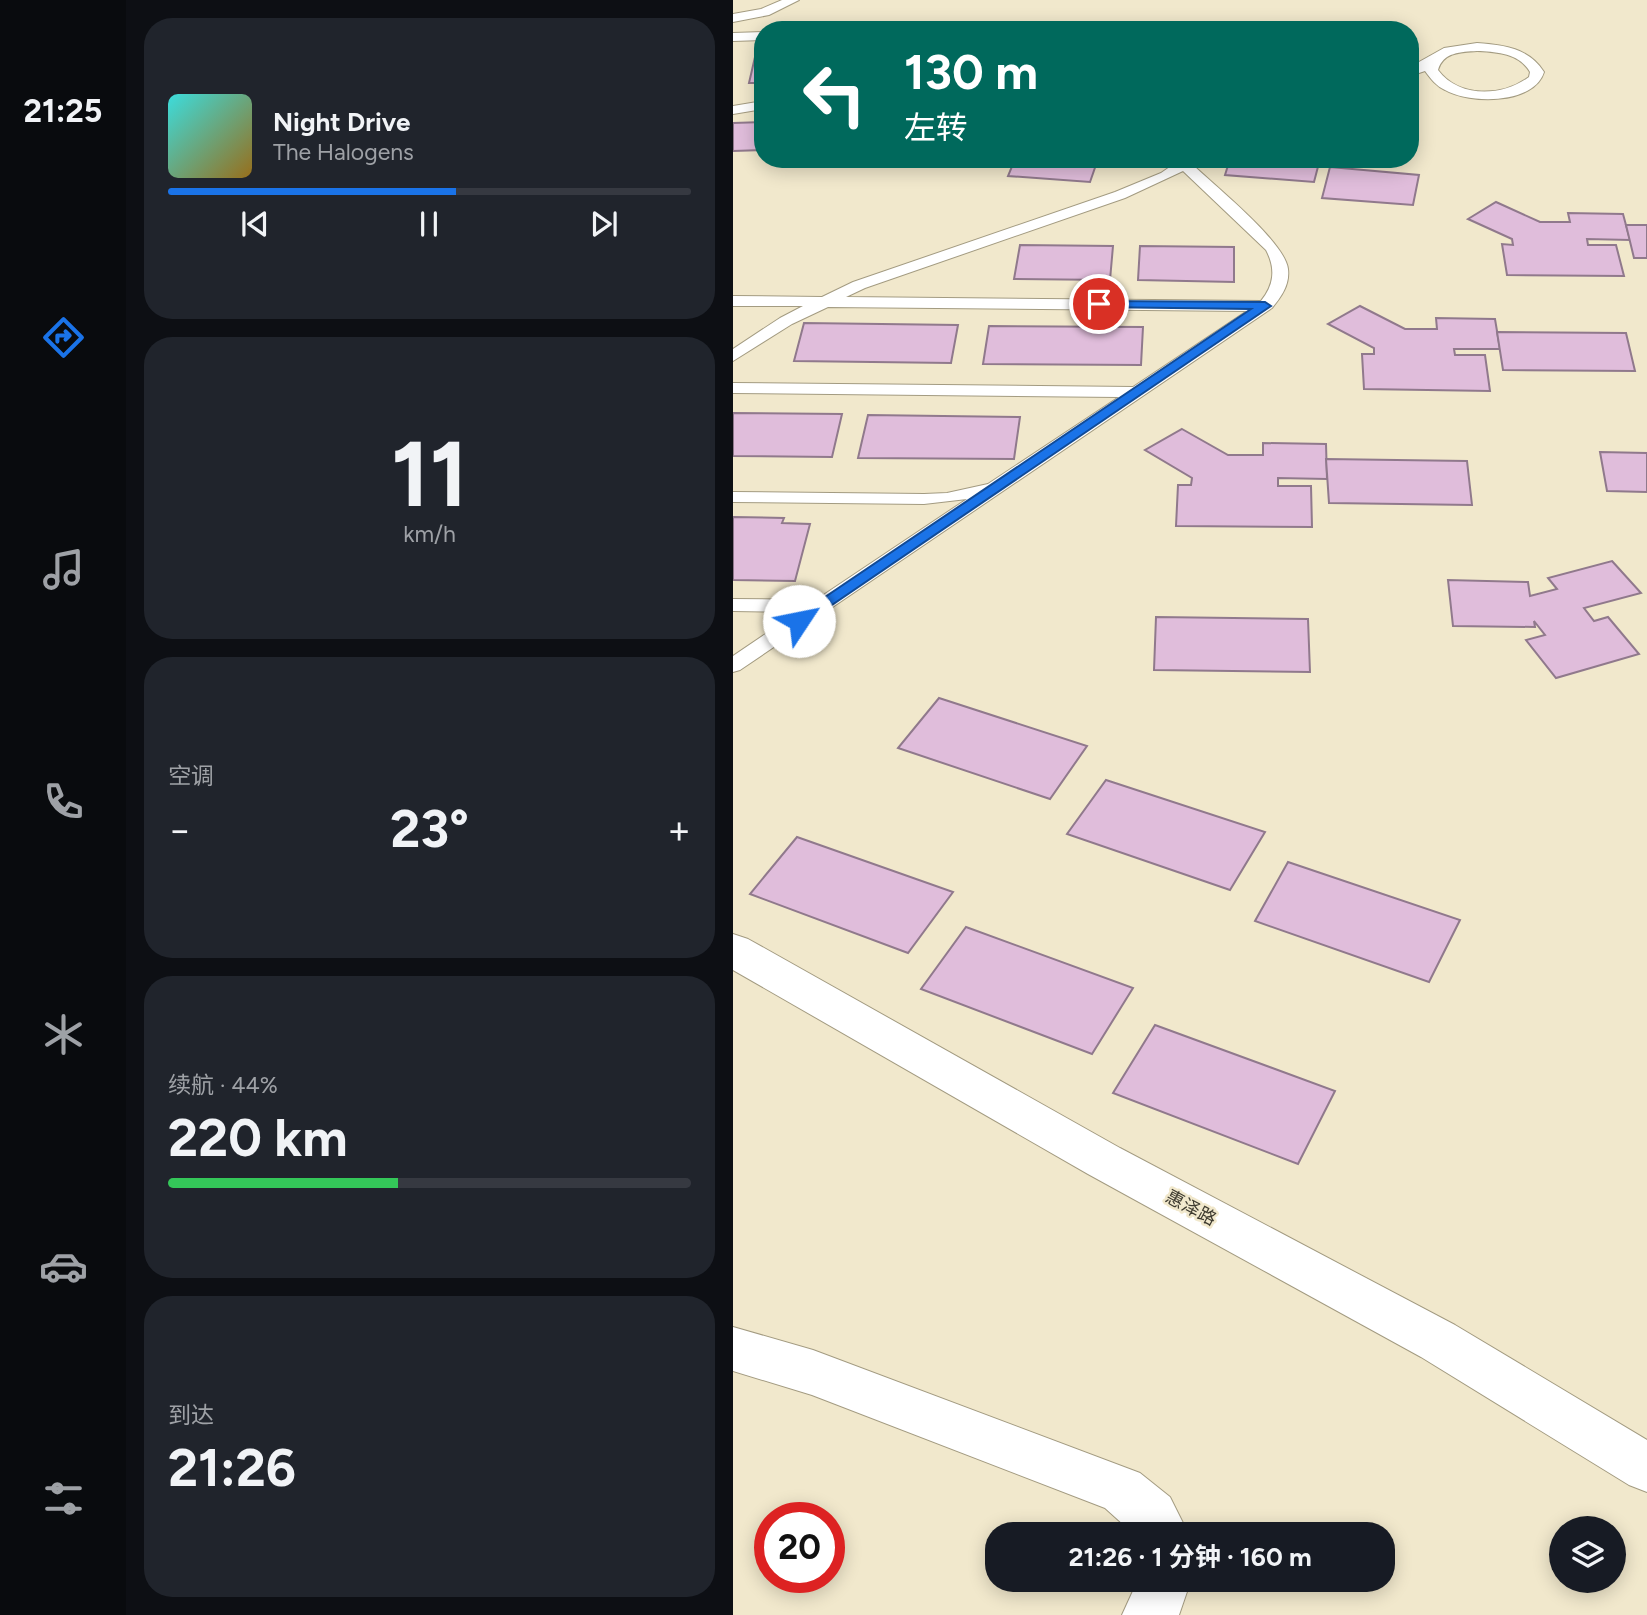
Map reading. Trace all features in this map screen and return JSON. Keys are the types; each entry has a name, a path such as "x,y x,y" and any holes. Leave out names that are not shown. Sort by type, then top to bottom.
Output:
{"street":[{"name":"惠泽路","path":"733,950 1104,1161 1438,1341 1647,1468"},
{"path":"733,1349 813,1373 1122,1490 1138,1500 1156,1522"},
{"path":"1149,1615 1162,1592"}],"lane":[{"path":"733,18 764,12 793,0"},
{"path":"733,37 754,36"},
{"path":"1419,69 1436,58 1463,48 1491,47 1527,59 1537,72 1529,85 1518,90 1487,95 1455,90 1435,77 1419,74"},
{"path":"1435,77 1431,70 1436,58"},
{"path":"733,110 754,106"},
{"path":"733,356 823,302 897,270 1132,191 1172,168"},
{"path":"733,665 1265,306 1281,282 1279,258 1272,247 1191,168"},
{"path":"733,301 1265,306"},
{"path":"733,388 1139,392"},
{"path":"733,497 924,499 971,493 1011,478"},
{"path":"924,499 942,508 945,519 942,525"},
{"path":"733,605 820,606"}],"building":[{"path":"754,61 754,83 749,83"},
{"path":"754,122 754,150 733,151 733,123"},
{"path":"1011,168 1095,168 1090,182 1008,176"},
{"path":"1227,168 1318,168 1314,182 1225,175"},
{"path":"1330,168 1419,175 1413,205 1322,198"},
{"path":"1496,202 1540,222 1570,222 1568,213 1623,214 1630,240 1587,239 1588,245 1616,245 1624,276 1507,275 1502,244 1513,245 1512,239 1468,219"},
{"path":"1626,225 1647,225 1647,258 1634,258"},
{"path":"1020,245 1113,246 1110,280 1014,279"},
{"path":"1140,246 1234,247 1234,282 1138,280"},
{"path":"1360,306 1405,329 1437,329 1436,318 1495,319 1500,349 1454,349 1455,355 1485,355 1490,391 1364,389 1362,354 1374,354 1374,348 1328,324"},
{"path":"804,323 958,325 951,363 794,361"},
{"path":"989,326 1143,327 1141,365 983,364"},
{"path":"1497,332 1626,333 1635,371 1503,370"},
{"path":"733,413 842,414 832,457 733,456"},
{"path":"868,415 1020,417 1014,459 858,458"},
{"path":"1182,429 1228,455 1263,455 1263,443 1326,444 1327,479 1278,478 1278,486 1311,486 1312,527 1176,526 1178,485 1191,485 1192,478 1145,450"},
{"path":"1600,452 1647,453 1647,492 1607,491"},
{"path":"1326,459 1467,461 1472,505 1329,503"},
{"path":"733,517 784,518 782,523 810,524 795,581 733,580"},
{"path":"1612,561 1641,593 1584,608 1594,621 1608,617 1639,654 1556,678 1526,640 1545,635 1534,621 1535,627 1453,626 1448,580 1528,582 1530,596 1557,589 1548,578"},
{"path":"1156,617 1308,619 1310,672 1154,670"},
{"path":"939,698 1087,746 1050,799 898,748"},
{"path":"1106,780 1265,832 1230,890 1067,834"},
{"path":"797,837 953,892 908,953 750,894"},
{"path":"1288,862 1460,920 1429,982 1255,921"},
{"path":"966,927 1133,988 1092,1054 921,989"},
{"path":"1155,1025 1335,1091 1298,1164 1113,1093"}],"route":[{"path":"799,621 1265,306 1099,304"}]}
